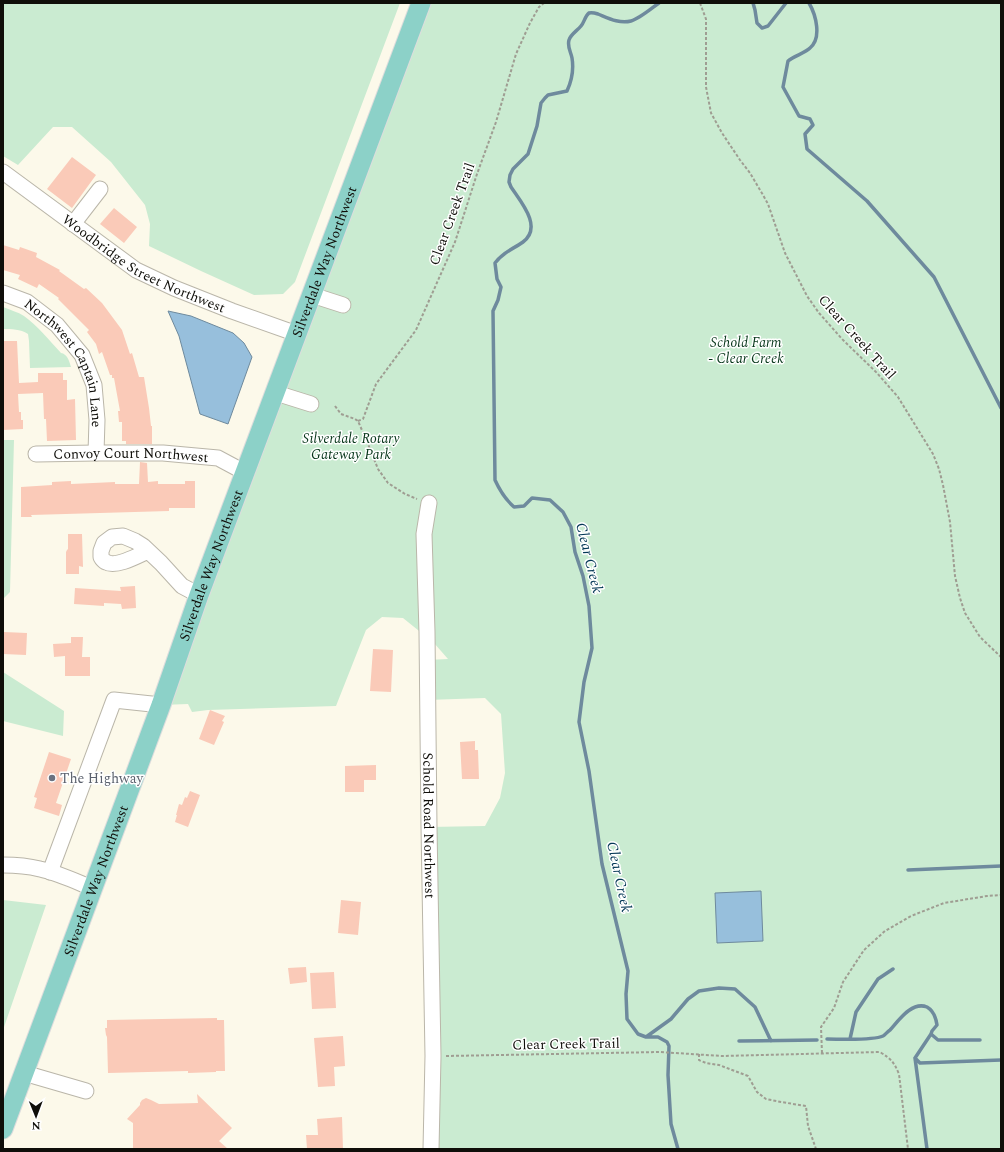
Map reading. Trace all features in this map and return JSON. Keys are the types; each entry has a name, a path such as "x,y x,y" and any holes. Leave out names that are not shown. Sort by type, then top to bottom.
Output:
{"main road":[{"name":"Silverdale Way Northwest","path":"3,1129 7,1106 24,1073 161,705 199,595 246,474 421,3"}],"street":[{"name":"Woodbridge Street Northwest","path":"3,172 136,270 167,285 232,311 297,334"},
{"path":"73,224 100,189"},
{"name":"Northwest Captain Lane","path":"3,293 27,302 58,325 82,355 94,384 97,420 96,453"},
{"path":"312,294 343,304"},
{"path":"276,393 311,404"},
{"name":"Convoy Court Northwest","path":"36,454 163,453 218,458 246,474"},
{"name":"Schold Road Northwest","path":"429,503 424,534 427,632 433,1056 432,1149"},
{"path":"148,551 182,586 199,595"},
{"path":"50,872 114,700 161,705"},
{"path":"3,865 20,865 40,869 92,888"},
{"path":"24,1073 86,1091"}],"path":[{"name":"Clear Creek Trail","path":"358,422 363,419 376,384 416,330 455,242 496,122 516,54 530,23 539,7 544,3"},
{"name":"Clear Creek Trail","path":"700,3 704,13 706,25 706,87 711,113 722,133 750,173 768,204 785,253 807,296 819,313 842,339 898,397 933,454 943,485 950,522 957,589 962,605 965,613 980,637 1001,656"},
{"path":"335,406 341,414 355,419 358,422 378,469 388,483 405,494 429,503"},
{"path":"822,1053 821,1027 834,1008 843,982 864,950 885,931 911,916 944,903 1001,895"},
{"name":"Clear Creek Trail","path":"433,1056 660,1052 722,1056 880,1052 892,1060 899,1074 908,1149"},
{"path":"699,1054 699,1060 706,1063 719,1065 748,1076 757,1092 766,1099 806,1106 808,1126 816,1149"}],"green space":[{"path":"3,3 400,3 295,282 283,294 254,295 149,246 150,224 145,205 111,162 72,127 53,127 18,165 3,156"},
{"name":"Schold Farm - Clear Creek","path":"421,3 1001,3 1001,1149 431,1149 429,827 485,826 500,798 505,773 501,714 485,698 427,700 427,660 448,659 434,643 403,618 382,617 366,630 336,706 208,710 192,712 188,704 161,705"},
{"path":"3,307 17,312 34,324 61,353 66,356 71,367 30,368 28,334 19,330 3,329"},
{"path":"3,440 14,440 10,592 3,599"},
{"path":"3,672 64,711 63,736 3,721"},
{"path":"3,900 46,905 3,1030"}],"water":[{"path":"168,311 191,316 233,333 244,343 252,357 228,424 200,414 179,336"},
{"path":"761,891 763,941 717,943 715,893"}],"building":[{"path":"72,157 96,175 72,208 47,189"},
{"path":"114,208 137,227 124,243 100,224"},
{"path":"3,245 19,250 20,247 37,253 36,257 60,270 59,271 84,289 86,288 102,303 122,330 130,354 132,353 139,377 144,377 152,426 152,444 126,444 126,441 122,441 122,422 119,422 118,411 120,411 114,378 110,375 102,352 99,354 96,344 87,332 89,330 58,299 59,298 39,284 37,288 18,279 20,275 3,270"},
{"path":"3,341 17,341 19,383 38,382 38,373 63,373 63,380 67,380 67,400 75,399 76,440 47,441 43,393 18,394 19,412 21,412 21,420 23,420 23,429 3,430"},
{"path":"140,462 147,463 148,482 158,481 158,484 185,484 185,481 195,481 195,508 169,508 169,511 31,515 32,517 21,517 21,487 52,485 52,482 71,481 71,484 115,482 115,484 139,484"},
{"path":"68,534 82,534 83,567 79,566 79,574 66,574"},
{"path":"135,586 136,608 122,609 121,604 104,603 104,606 74,604 75,588 121,591 120,587"},
{"path":"4,632 27,633 26,655 3,654"},
{"path":"71,637 83,637 82,657 90,657 90,676 65,676 65,656 54,657 53,644 71,643"},
{"path":"373,649 393,650 391,692 370,691"},
{"path":"210,710 225,716 214,745 199,739"},
{"path":"475,741 475,750 478,750 479,779 462,779 460,742"},
{"name":"The Highway","path":"49,752 71,759 56,803 62,805 59,816 34,808 37,798 34,797"},
{"path":"376,765 376,780 364,780 364,792 345,792 345,766"},
{"path":"190,791 200,795 188,827 175,822 179,804 182,805 185,797 187,798"},
{"path":"341,900 361,902 358,935 338,933"},
{"path":"306,967 307,982 290,984 288,968"},
{"path":"334,972 336,1008 312,1009 310,973"},
{"path":"217,1018 217,1020 224,1020 225,1071 188,1073 188,1071 108,1073 107,1037 105,1028 107,1028 107,1020"},
{"path":"343,1036 345,1066 334,1067 335,1086 318,1087 314,1038"},
{"path":"197,1094 232,1128 219,1141 228,1149 133,1149 133,1123 127,1119 140,1105 142,1100 146,1098 159,1104 198,1103"},
{"path":"342,1117 343,1149 307,1149 306,1135 318,1135 317,1119"}],"waterway":[{"name":"Clear Creek","path":"659,3 638,18 627,22 614,20 594,13 588,14 582,25 569,40 568,45 573,62 573,71 567,91 548,95 541,103 537,126 528,154 513,169 510,175 509,182 528,214 531,222 531,229 529,236 523,242 505,253 495,263 497,279 501,287 498,300 493,311 495,480 503,495 514,507 524,506 532,498 550,500 563,512 571,527 575,552 583,576 589,606 592,648 584,682 579,722 589,771 602,864 628,971 626,994 627,1019 638,1034 646,1037 658,1037 667,1042 669,1046 668,1075 671,1124 678,1149"},
{"path":"753,3 757,23 762,28 768,26 786,3"},
{"path":"809,3 816,20 816,38 814,44 808,50 788,61 783,87 799,116 810,119 813,125 805,134 807,149 867,201 934,277 1001,408"},
{"path":"908,870 1001,866"},
{"path":"850,1039 856,1012 878,979 893,969"},
{"path":"646,1037 671,1019 688,999 699,991 719,988 735,989 755,1007 771,1041"},
{"path":"827,1039 878,1038 885,1035 906,1012 911,1009 921,1006 927,1007 933,1013 937,1025 915,1058 927,1149"},
{"path":"931,1034 938,1040 980,1040"},
{"path":"739,1041 817,1040"},
{"path":"915,1058 920,1063 1001,1060"}],"place":[{"name":"The Highway","path":"52,778"}],"park label":[{"name":"Silverdale Rotary Gateway Park","path":"351,446"}]}
